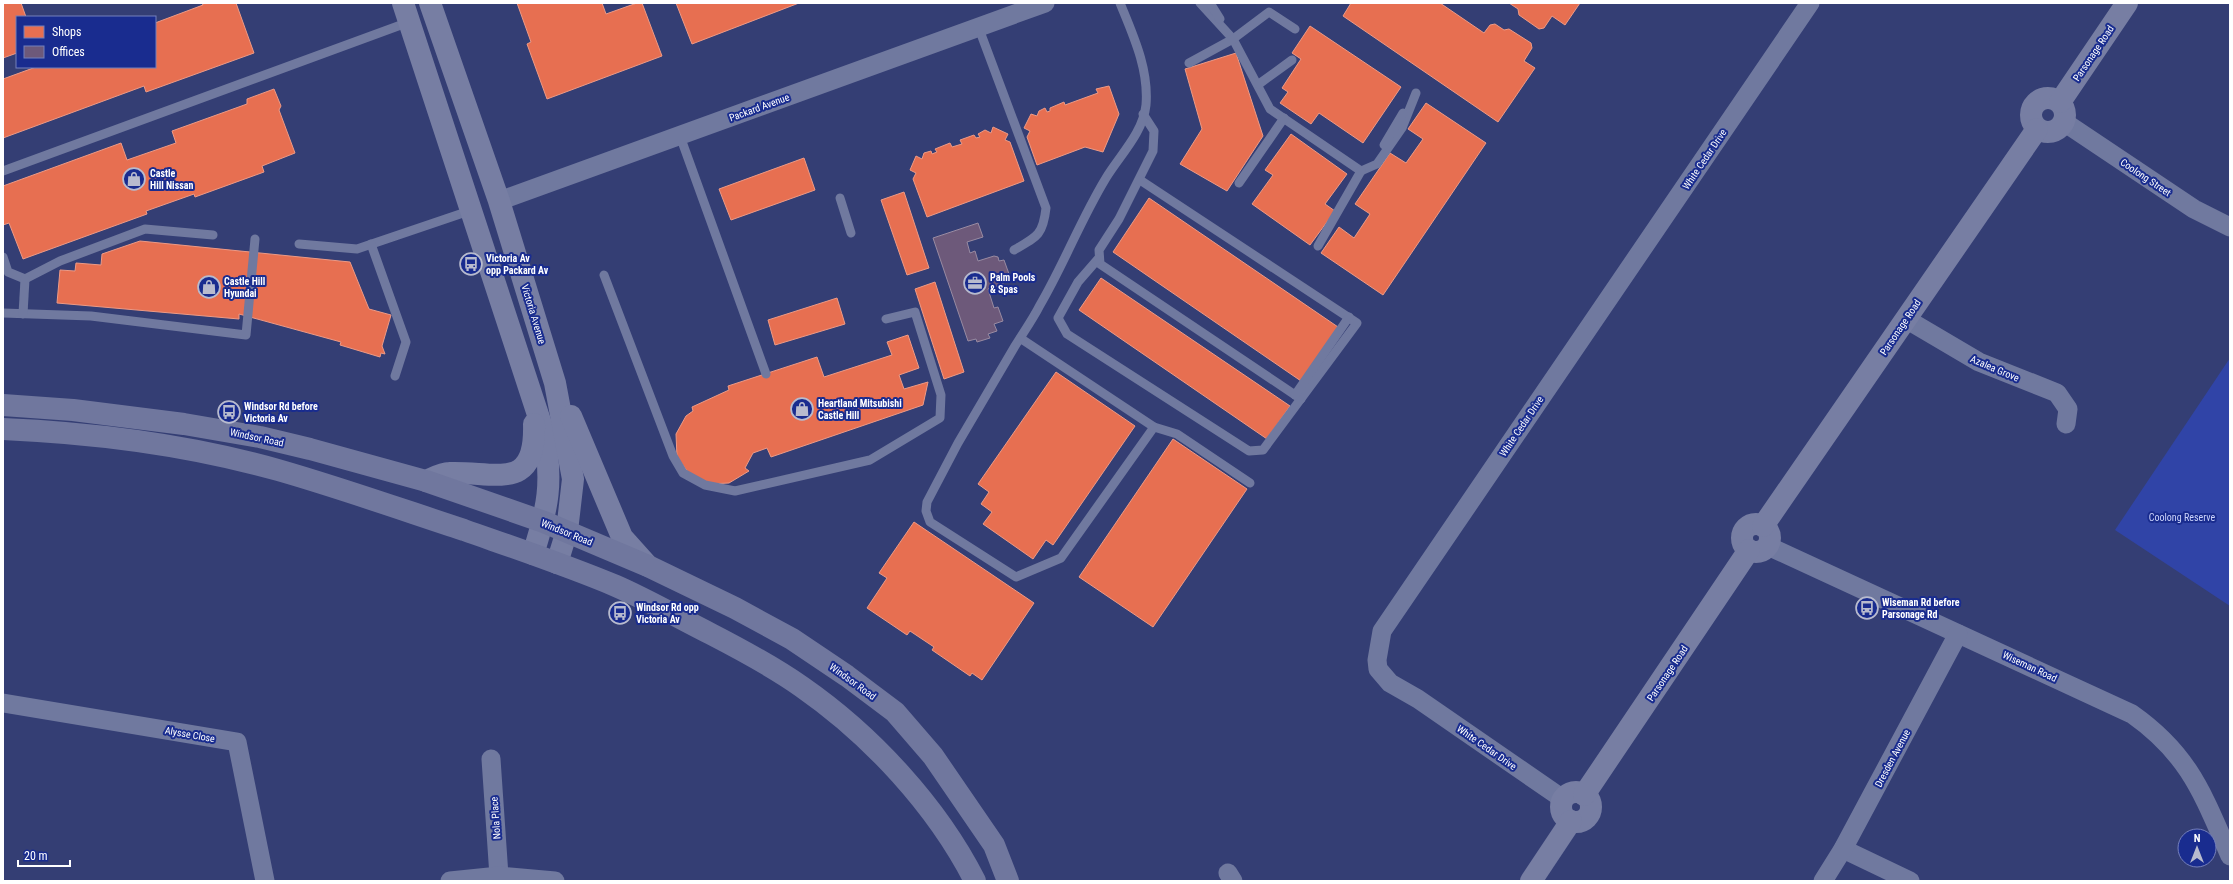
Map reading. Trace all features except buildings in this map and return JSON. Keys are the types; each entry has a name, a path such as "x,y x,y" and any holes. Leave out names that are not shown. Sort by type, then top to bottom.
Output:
{"main road":[{"name":"Parsonage Road","path":"2062,112 2127,3"},
{"path":"432,8 406,13 534,401 544,433 549,459 550,483 544,522 533,554"},
{"name":"Victoria Avenue","path":"432,8 499,201 555,382 573,479 567,531 556,563"},
{"path":"2050,98 2062,112 2059,129 2046,133 2036,129 2030,114 2034,105 2042,99 2050,98"},
{"name":"Parsonage Road","path":"1584,795 1760,541 1906,319 2036,129"},
{"name":"Packard Avenue","path":"472,210 499,201"},
{"path":"555,382 589,456 619,530 632,550 648,566"},
{"path":"426,481 447,473 498,475 518,471 526,467 531,459 534,446 534,401"},
{"name":"Windsor Road","path":"3,405 73,410 184,424 260,437 426,481 544,522 648,566 735,608 792,639 847,676 894,712 933,756 994,845 1008,881"},
{"path":"3,429 46,431 128,440 215,455 277,470 346,491 533,554 618,587 743,651 802,686 849,725 887,760 923,802 964,859 975,881"},
{"path":"1573,793 1584,795 1590,804 1589,814 1581,821 1571,821 1562,812 1563,799 1573,793"},
{"path":"1531,881 1571,821"}],"street":[{"name":"Packard Avenue","path":"499,201 978,26 1045,3"},
{"name":"White Cedar Drive","path":"1563,799 1418,699 1390,683 1378,669 1376,660 1382,631 1810,3"},
{"name":"Coolong Street","path":"2062,112 2194,209 2230,227"},
{"name":"Azalea Grove","path":"1906,319 1979,362 2057,393 2068,409 2066,424"},
{"name":"Wiseman Road","path":"1760,541 1958,634 2124,709 2139,719 2167,744 2188,767 2198,782 2230,856"},
{"name":"Dresden Avenue","path":"1823,881 1843,849 1958,634"},
{"name":"Alysse Close","path":"3,702 237,742 265,881"},
{"name":"Nola Place","path":"491,759 499,876"},
{"path":"1843,849 1910,881"},
{"path":"450,881 499,876 555,881"}],"lane":[{"path":"1120,3 1135,42 1146,78 1144,114 1141,124 1106,178 1040,306 958,443 927,502 926,511 930,522 1016,577 1061,558 1154,427"},
{"path":"1200,3 1233,39 1270,109 1361,171"},
{"path":"1210,3 1273,106 1361,165 1373,162 1416,93 1402,128 1376,164 1361,171 1318,246"},
{"path":"1189,62 1233,39 1268,12 1295,29"},
{"path":"3,171 406,13"},
{"path":"978,26 1046,208 1044,226 1036,237 1014,250"},
{"path":"1259,84 1292,60"},
{"path":"1144,114 1152,125 1155,144 1140,180 1099,250 1098,259 1100,264 1298,397"},
{"path":"1239,183 1284,118"},
{"path":"680,136 766,374"},
{"path":"1098,259 1078,282 1058,318 1067,334 1249,451 1264,450 1298,397 1357,323 1140,180"},
{"path":"840,198 851,233"},
{"path":"298,244 357,249 472,210"},
{"path":"3,257 8,272 25,279 60,261 145,229 213,235"},
{"path":"3,314 91,316 246,335 255,239"},
{"path":"371,244 406,342 395,376"},
{"path":"604,275 673,456 683,473 705,486 735,491 870,460 940,418 940,395 915,312 886,319"},
{"path":"23,314 25,279"},
{"path":"1020,338 1154,427 1177,434 1250,483"}],"green space":[{"name":"Coolong Reserve","path":"2230,358 2230,606 2115,530"}],"place":[{"name":"Castle Hill Nissan","path":"134,179"},
{"name":"Victoria Av opp Packard Av","path":"471,264"},
{"name":"Palm Pools & Spas","path":"975,283"},
{"name":"Castle Hill Hyundai","path":"209,287"},
{"name":"Heartland Mitsubishi Castle Hill","path":"802,409"},
{"name":"Windsor Rd before Victoria Av","path":"229,412"},
{"name":"Wiseman Rd before Parsonage Rd","path":"1867,608"},
{"name":"Windsor Rd opp Victoria Av","path":"620,613"}]}
